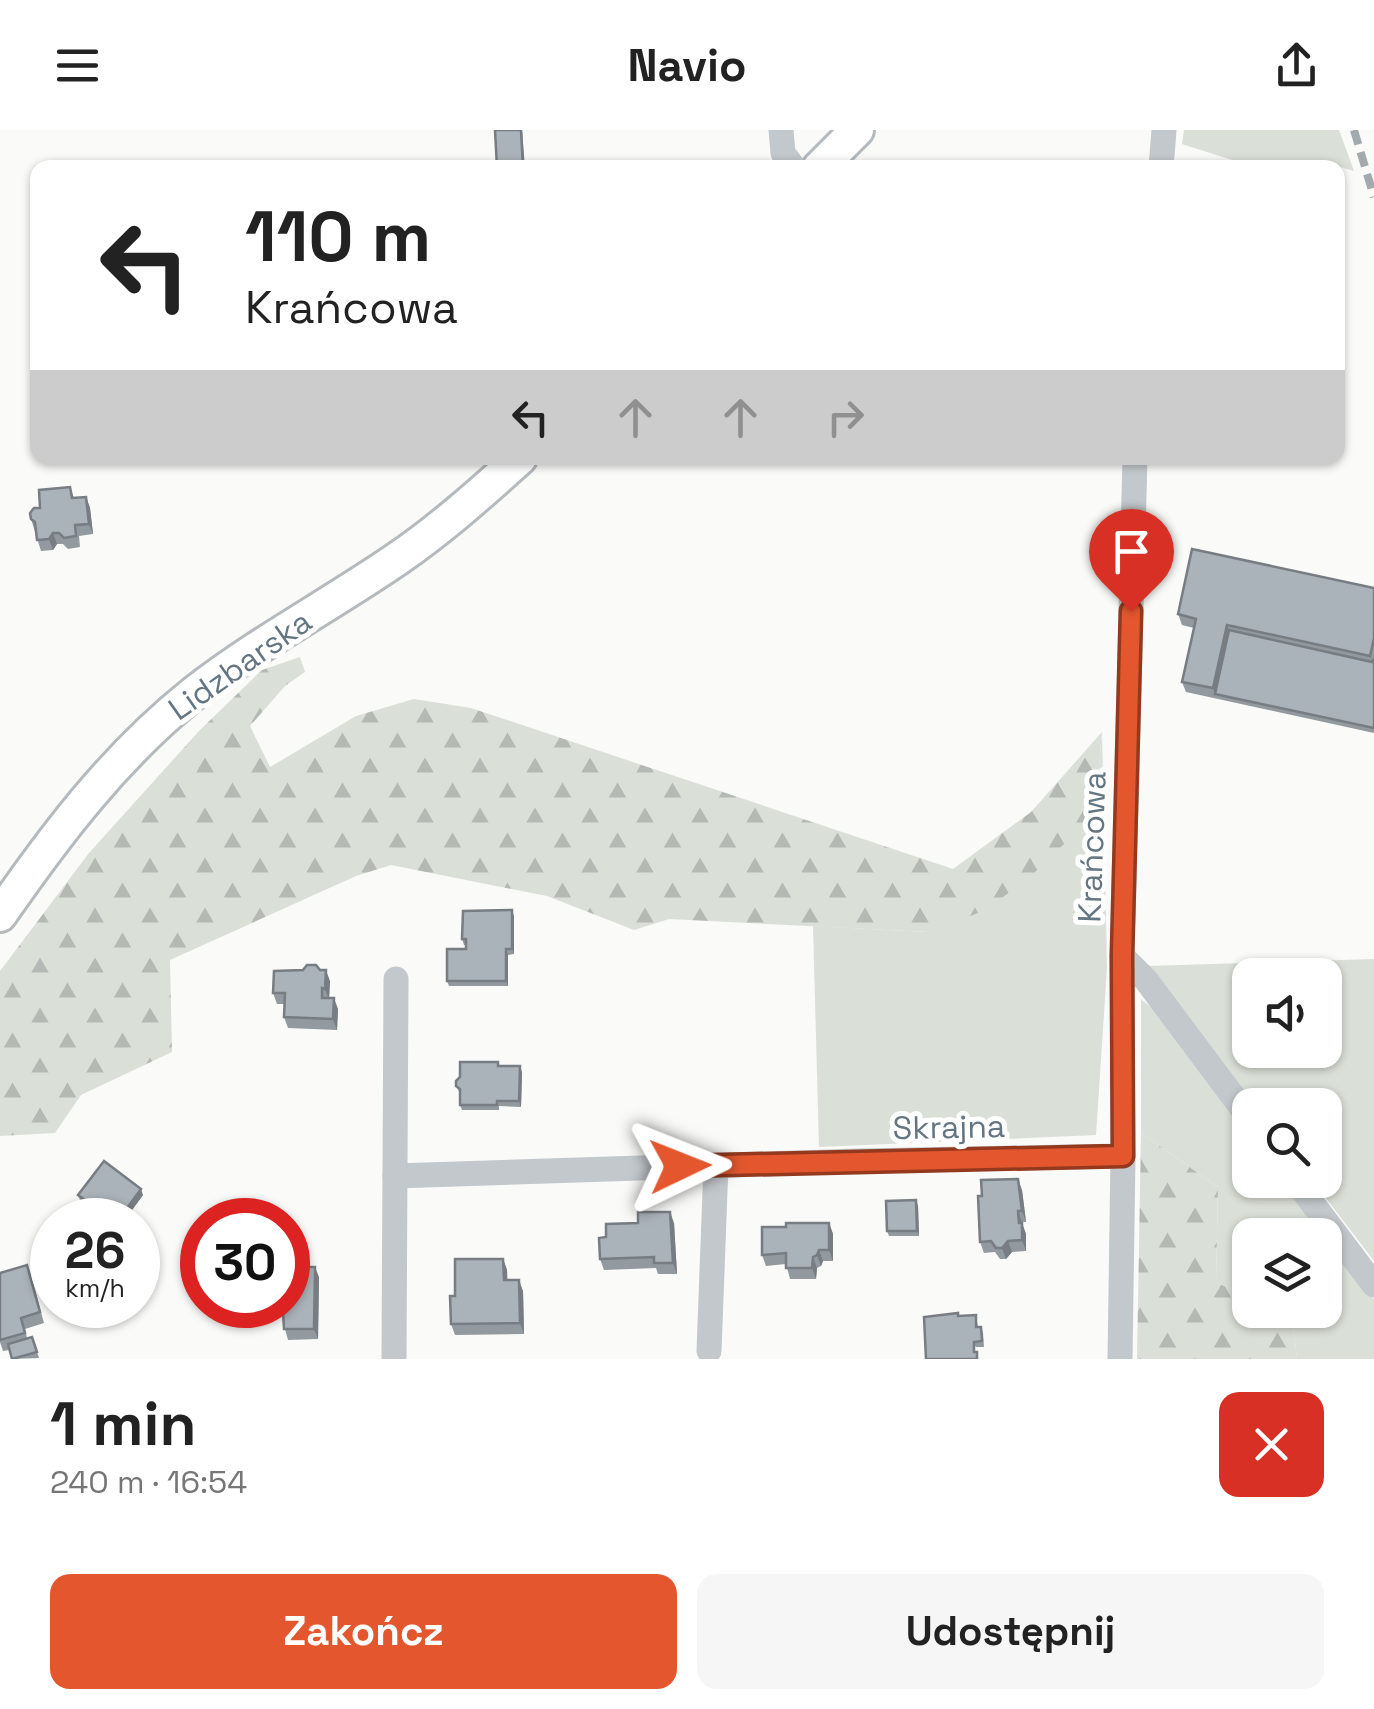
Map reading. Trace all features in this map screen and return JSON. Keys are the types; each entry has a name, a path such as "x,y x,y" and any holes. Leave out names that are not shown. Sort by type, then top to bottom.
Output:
{"main road":[{"path":"827,160 857,130"},
{"name":"Lidzbarska","path":"0,915 106,774 160,722 268,642 399,558 512,465"}],"street":[{"path":"781,130 783,153 788,160"},
{"path":"1162,160 1164,130"},
{"name":"Krańcowa","path":"1120,1359 1122,956 1135,465"},
{"path":"1122,956 1146,980 1232,1095"},
{"path":"394,1358 396,979"},
{"name":"Skrajna","path":"395,1176 1123,1156"},
{"path":"709,1351 716,1165"},
{"path":"1309,1198 1374,1285"}],"green space":[{"path":"1184,130 1339,130 1354,171 1345,168 1345,160 1232,160 1182,144"},
{"path":"300,657 305,672 285,686 250,726 270,767 356,716 414,699 471,708 953,869 1031,812 1102,732 1095,814 1031,876 986,910 928,932 669,919 634,930 547,896 391,865 356,876 170,960 172,1052 81,1095 55,1133 0,1136 0,971 89,853 199,731 262,670"},
{"path":"1102,732 1107,968 1096,1135 819,1147 813,926 927,932 1095,814"},
{"path":"1374,959 1374,1261 1326,1198 1342,1198 1342,1088 1241,1088 1146,966 1232,963 1232,1068 1342,1068 1342,960"},
{"path":"1141,999 1159,1014 1232,1111 1232,1198 1298,1198 1312,1218 1232,1218 1232,1289 1216,1283 1218,1187 1141,1133"},
{"path":"1141,1133 1218,1187 1216,1283 1232,1289 1232,1328 1293,1328 1297,1359 1137,1359"},
{"path":"1342,1257 1374,1300 1374,1359 1297,1359 1293,1328 1342,1328"}],"building":[{"path":"495,130 521,130 523,160 497,160"},
{"path":"70,487 72,498 86,497 89,524 75,525 76,536 64,538 53,533 49,539 37,540 30,513 40,508 39,490"},
{"path":"1192,549 1374,588 1370,656 1227,625 1213,688 1182,682 1196,619 1178,614"},
{"path":"1229,630 1372,662 1374,659 1374,728 1215,694"},
{"path":"512,910 512,949 506,949 506,981 447,981 447,949 466,949 466,939 462,939 463,911"},
{"path":"307,965 326,970 322,998 334,998 333,1019 284,1017 285,993 273,993 274,971 303,970"},
{"path":"460,1062 520,1066 519,1101 460,1105 456,1081 460,1077"},
{"path":"104,1161 141,1189 134,1198 78,1195"},
{"path":"1018,1179 1022,1240 1008,1241 1002,1248 996,1248 991,1241 980,1242 981,1180"},
{"path":"916,1200 917,1231 887,1231 886,1201"},
{"path":"638,1212 670,1212 673,1263 654,1263 654,1257 600,1259 599,1238 606,1237 606,1224 638,1223"},
{"path":"786,1223 829,1223 829,1250 819,1250 813,1257 812,1268 786,1268 786,1253 762,1255 762,1227 786,1227"},
{"path":"455,1259 503,1259 504,1280 519,1280 520,1323 451,1324"},
{"path":"27,1265 30,1315 21,1318 25,1333 0,1340 0,1273"},
{"path":"310,1267 315,1267 314,1329 284,1329 310,1328"},
{"path":"976,1315 976,1327 981,1327 982,1341 974,1342 977,1359 926,1359 924,1317"},
{"path":"32,1337 37,1352 12,1359 8,1344"}],"railway":[{"path":"1354,130 1374,197"}],"route":[{"path":"680,1166 1123,1156 1122,956 1131,611"}]}
